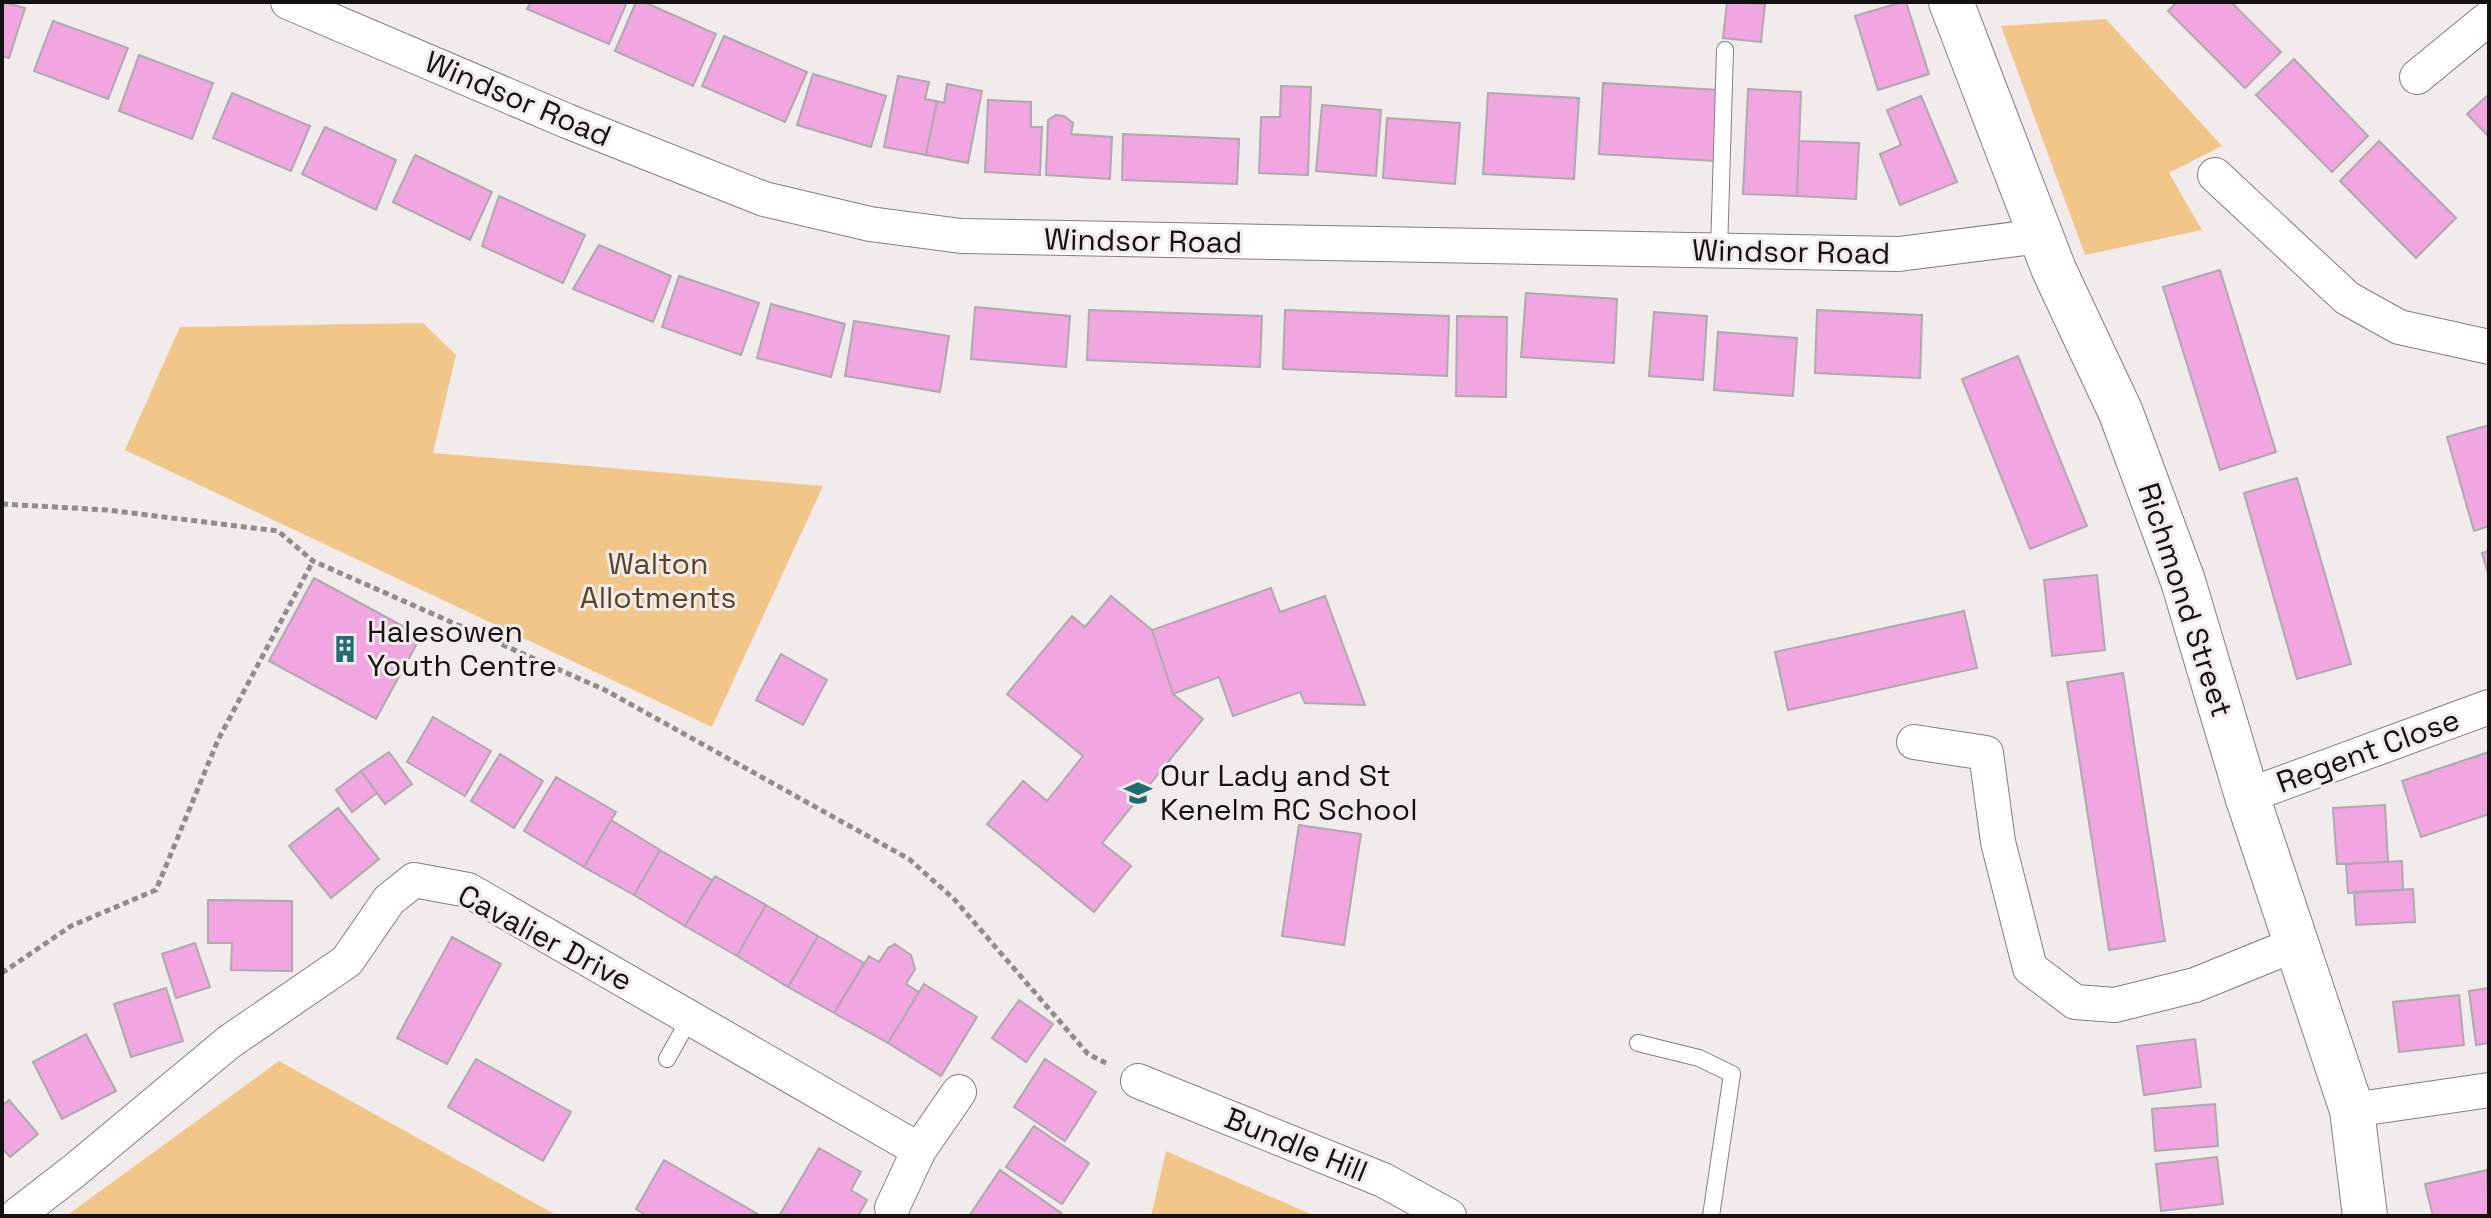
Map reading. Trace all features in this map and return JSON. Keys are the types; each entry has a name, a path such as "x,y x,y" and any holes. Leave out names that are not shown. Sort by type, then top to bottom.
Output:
{"street":[{"name":"Windsor Road","path":"288,2 567,121 764,199 870,224 961,236 1899,254 2040,236"},
{"name":"Richmond Street","path":"1951,2 2040,236 2121,413 2183,581 2247,796 2352,1110 2365,1216"},
{"path":"2417,77 2489,18"},
{"path":"2215,175 2347,298 2399,327 2489,347"},
{"name":"Regent Close","path":"2247,796 2489,707"},
{"path":"1914,742 1986,753 1998,842 2030,968 2075,1002 2115,1005 2195,985 2296,944"},
{"name":"Cavalier Drive","path":"16,1216 229,1042 347,961 389,900 414,880 468,890 919,1150"},
{"name":"Bundle Hill","path":"1138,1081 1383,1180 1449,1216"},
{"path":"2352,1110 2489,1090"},
{"path":"892,1208 919,1150 959,1092"}],"lane":[{"path":"1719,251 1725,50"},
{"path":"667,1059 690,1018"},
{"path":"1638,1043 1699,1058 1732,1074 1711,1216"}],"path":[{"path":"2,504 107,510 278,531 313,561 605,690 909,859 954,899 1088,1054 1138,1081"},
{"path":"2,973 71,926 156,890 218,740 313,561"}],"green space":[{"path":"2106,19 2222,146 2169,173 2202,230 2085,255 2001,26"},
{"name":"Walton Allotments","path":"423,323 456,355 433,453 823,486 712,727 125,450 180,327"},
{"path":"279,1061 558,1216 66,1216"},
{"path":"1166,1151 1315,1216 1151,1216"}],"building":[{"path":"2,2 25,8 9,58 2,56"},
{"path":"531,2 627,2 609,44 527,9"},
{"path":"636,2 644,2 716,34 693,86 615,51"},
{"path":"1727,2 1765,4 1761,42 1723,38"},
{"path":"1906,2 1929,74 1878,90 1855,16"},
{"path":"2177,2 2231,2 2281,52 2245,88 2168,11"},
{"path":"53,21 128,48 108,99 34,71"},
{"path":"724,36 807,72 785,122 702,86"},
{"path":"139,55 213,83 192,139 119,111"},
{"path":"2294,59 2368,136 2332,172 2256,95"},
{"path":"813,74 886,96 871,147 797,125"},
{"path":"898,76 929,82 925,99 937,101 926,155 884,147"},
{"path":"1603,83 1719,90 1715,161 1599,154"},
{"path":"947,84 982,91 968,163 926,155 937,101 944,103"},
{"path":"1281,86 1311,87 1308,175 1259,173 1261,117 1280,117"},
{"path":"1748,89 1801,92 1797,196 1743,194"},
{"path":"232,93 310,126 291,171 213,138"},
{"path":"1488,93 1579,98 1574,179 1483,174"},
{"path":"2489,94 2489,137 2467,114"},
{"path":"1921,96 1957,182 1900,205 1880,154 1901,145 1887,110"},
{"path":"988,100 1031,102 1031,127 1042,127 1040,175 985,172"},
{"path":"1322,105 1381,110 1376,176 1316,171"},
{"path":"1056,115 1064,116 1073,123 1071,134 1112,137 1110,179 1046,175 1048,120"},
{"path":"1387,118 1460,123 1455,184 1383,178"},
{"path":"325,127 396,160 376,210 302,174"},
{"path":"1123,134 1239,139 1237,184 1122,180"},
{"path":"1799,141 1859,143 1856,199 1797,196"},
{"path":"2379,141 2456,218 2416,258 2340,181"},
{"path":"415,155 492,192 470,240 393,202"},
{"path":"499,196 585,235 563,283 482,246"},
{"path":"599,245 671,276 653,322 573,289"},
{"path":"2220,270 2276,452 2220,470 2163,287"},
{"path":"679,276 759,303 741,355 662,327"},
{"path":"1526,293 1617,299 1614,363 1521,357"},
{"path":"771,304 845,324 831,377 757,358"},
{"path":"975,307 1070,316 1066,367 971,359"},
{"path":"1089,310 1262,316 1260,367 1087,360"},
{"path":"1285,310 1449,316 1447,376 1283,369"},
{"path":"1817,310 1922,315 1920,378 1815,373"},
{"path":"1654,312 1707,316 1703,380 1649,376"},
{"path":"1457,316 1507,317 1506,397 1456,396"},
{"path":"854,321 949,336 940,392 845,376"},
{"path":"1718,332 1797,338 1793,396 1714,390"},
{"path":"2018,356 2087,526 2030,549 1962,379"},
{"path":"2489,425 2489,526 2474,531 2447,437"},
{"path":"2297,478 2351,664 2297,679 2244,493"},
{"path":"2489,551 2489,577 2482,553"},
{"path":"2097,575 2105,650 2052,656 2044,580"},
{"name":"Halesowen Youth Centre","path":"314,578 421,636 376,719 269,661"},
{"path":"1271,588 1280,612 1325,596 1365,705 1305,703 1300,692 1233,716 1219,677 1173,694 1152,630"},
{"path":"1111,596 1152,630 1173,694 1203,719 1102,843 1131,866 1094,912 987,824 1023,781 1047,801 1083,756 1007,694 1072,616 1085,627"},
{"path":"1964,611 1977,668 1788,710 1775,652"},
{"path":"781,654 827,680 803,725 756,700"},
{"path":"2123,673 2165,941 2109,950 2067,682"},
{"path":"433,717 491,751 465,796 407,762"},
{"path":"389,752 412,784 385,804 361,771"},
{"path":"2489,752 2489,814 2421,837 2402,781"},
{"path":"500,754 543,781 514,828 471,801"},
{"path":"361,771 377,793 352,812 336,790"},
{"path":"556,777 616,812 584,867 524,831"},
{"path":"2385,805 2388,862 2337,864 2333,808"},
{"path":"338,808 379,859 331,898 289,846"},
{"path":"611,820 660,850 634,895 584,867"},
{"path":"1299,825 1361,834 1344,945 1282,936"},
{"path":"660,850 712,880 685,926 634,895"},
{"path":"2402,861 2403,890 2348,893 2346,864"},
{"path":"715,876 766,905 737,956 685,926"},
{"path":"2413,889 2415,922 2356,925 2354,892"},
{"path":"208,900 292,901 292,971 231,970 232,943 208,943"},
{"path":"766,905 818,936 788,987 737,956"},
{"path":"818,936 864,963 834,1013 788,987"},
{"path":"452,937 501,964 447,1064 397,1038"},
{"path":"195,943 210,987 176,998 162,954"},
{"path":"895,944 911,955 915,969 906,984 919,992 888,1043 834,1013 869,956 879,962 888,948"},
{"path":"924,984 977,1017 941,1076 888,1043"},
{"path":"166,988 183,1041 131,1057 114,1004"},
{"path":"2489,988 2489,1043 2476,1045 2469,991"},
{"path":"2459,995 2464,1045 2399,1052 2393,1002"},
{"path":"1019,1000 1053,1024 1026,1062 992,1038"},
{"path":"86,1034 116,1091 62,1119 33,1062"},
{"path":"2195,1039 2201,1087 2144,1095 2137,1046"},
{"path":"476,1059 571,1112 543,1161 448,1107"},
{"path":"1045,1059 1096,1092 1065,1141 1014,1107"},
{"path":"9,1100 38,1134 10,1157 2,1148 2,1106"},
{"path":"2215,1104 2218,1146 2155,1151 2152,1109"},
{"path":"1034,1126 1089,1163 1062,1204 1006,1167"},
{"path":"819,1148 861,1172 851,1190 867,1200 858,1216 779,1216"},
{"path":"2217,1157 2223,1204 2161,1211 2156,1164"},
{"path":"664,1160 761,1216 647,1216 636,1209"},
{"path":"1000,1170 1061,1213 1058,1216 969,1216"},
{"path":"2487,1170 2489,1216 2433,1216 2425,1184"}],"place":[{"name":"Halesowen Youth Centre","path":"345,649"},
{"name":"Our Lady and St Kenelm RC School","path":"1138,793"}]}
